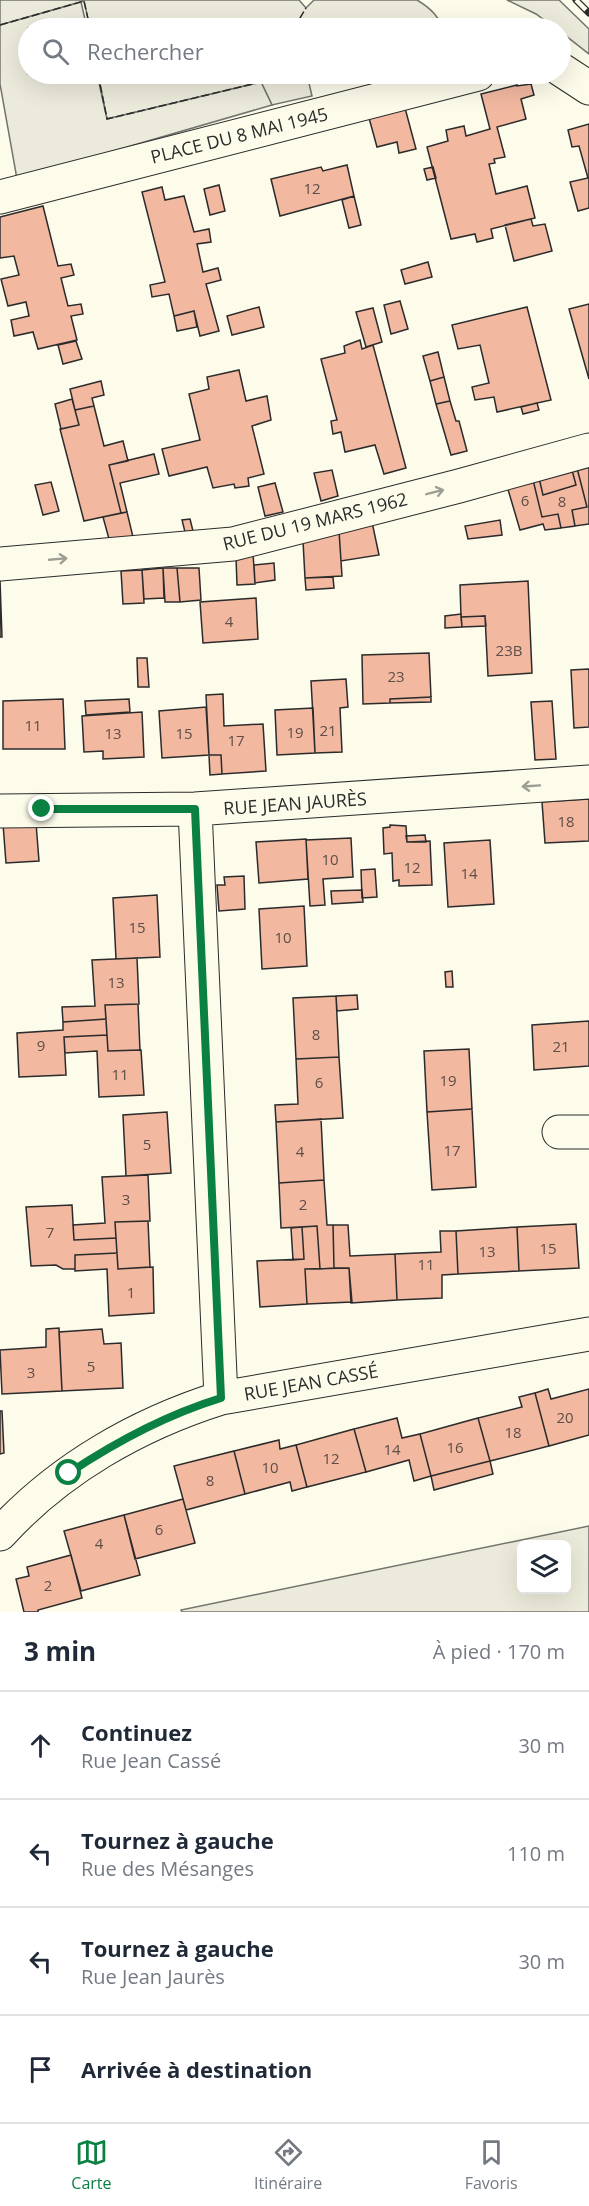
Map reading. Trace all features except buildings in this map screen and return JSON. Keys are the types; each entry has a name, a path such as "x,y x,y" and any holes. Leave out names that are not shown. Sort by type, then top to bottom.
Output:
{"street":[{"path":"571,76 589,88"},
{"name":"PLACE DU 8 MAI 1945","path":"0,197 439,84"},
{"name":"RUE DU 19 MARS 1962","path":"0,564 233,544 589,450"},
{"name":"RUE JEAN JAURÈS","path":"0,811 195,809 589,782"},
{"path":"195,809 221,1398"},
{"name":"RUE JEAN CASSÉ","path":"0,1534 38,1498 69,1473 120,1440 175,1414 221,1398 589,1334"}],"shaded area":[{"path":"0,0 299,0 306,8 314,0 417,0 438,18 88,18 84,1 0,25"},
{"path":"507,0 559,0 589,29 589,54 571,40 571,18 541,18"},
{"path":"81,2 85,18 25,18"},
{"path":"18,20 18,84 99,84 107,119 253,84 262,84 272,105 17,179 0,84 0,25"},
{"path":"100,84 253,84 107,119"},
{"path":"262,84 309,84 312,96 272,105"},
{"path":"589,1526 589,1612 182,1612 181,1610 517,1541 517,1594 571,1594 571,1540 521,1540"}],"railway":[{"path":"576,0 589,13"}],"fence":[{"path":"24,18 84,1 88,18"},
{"path":"300,18 306,8"},
{"path":"0,25 18,20"},
{"path":"100,84 107,119 253,84"}],"route":[{"path":"42,809 195,809 221,1398 145,1427 120,1440 69,1473"}]}
